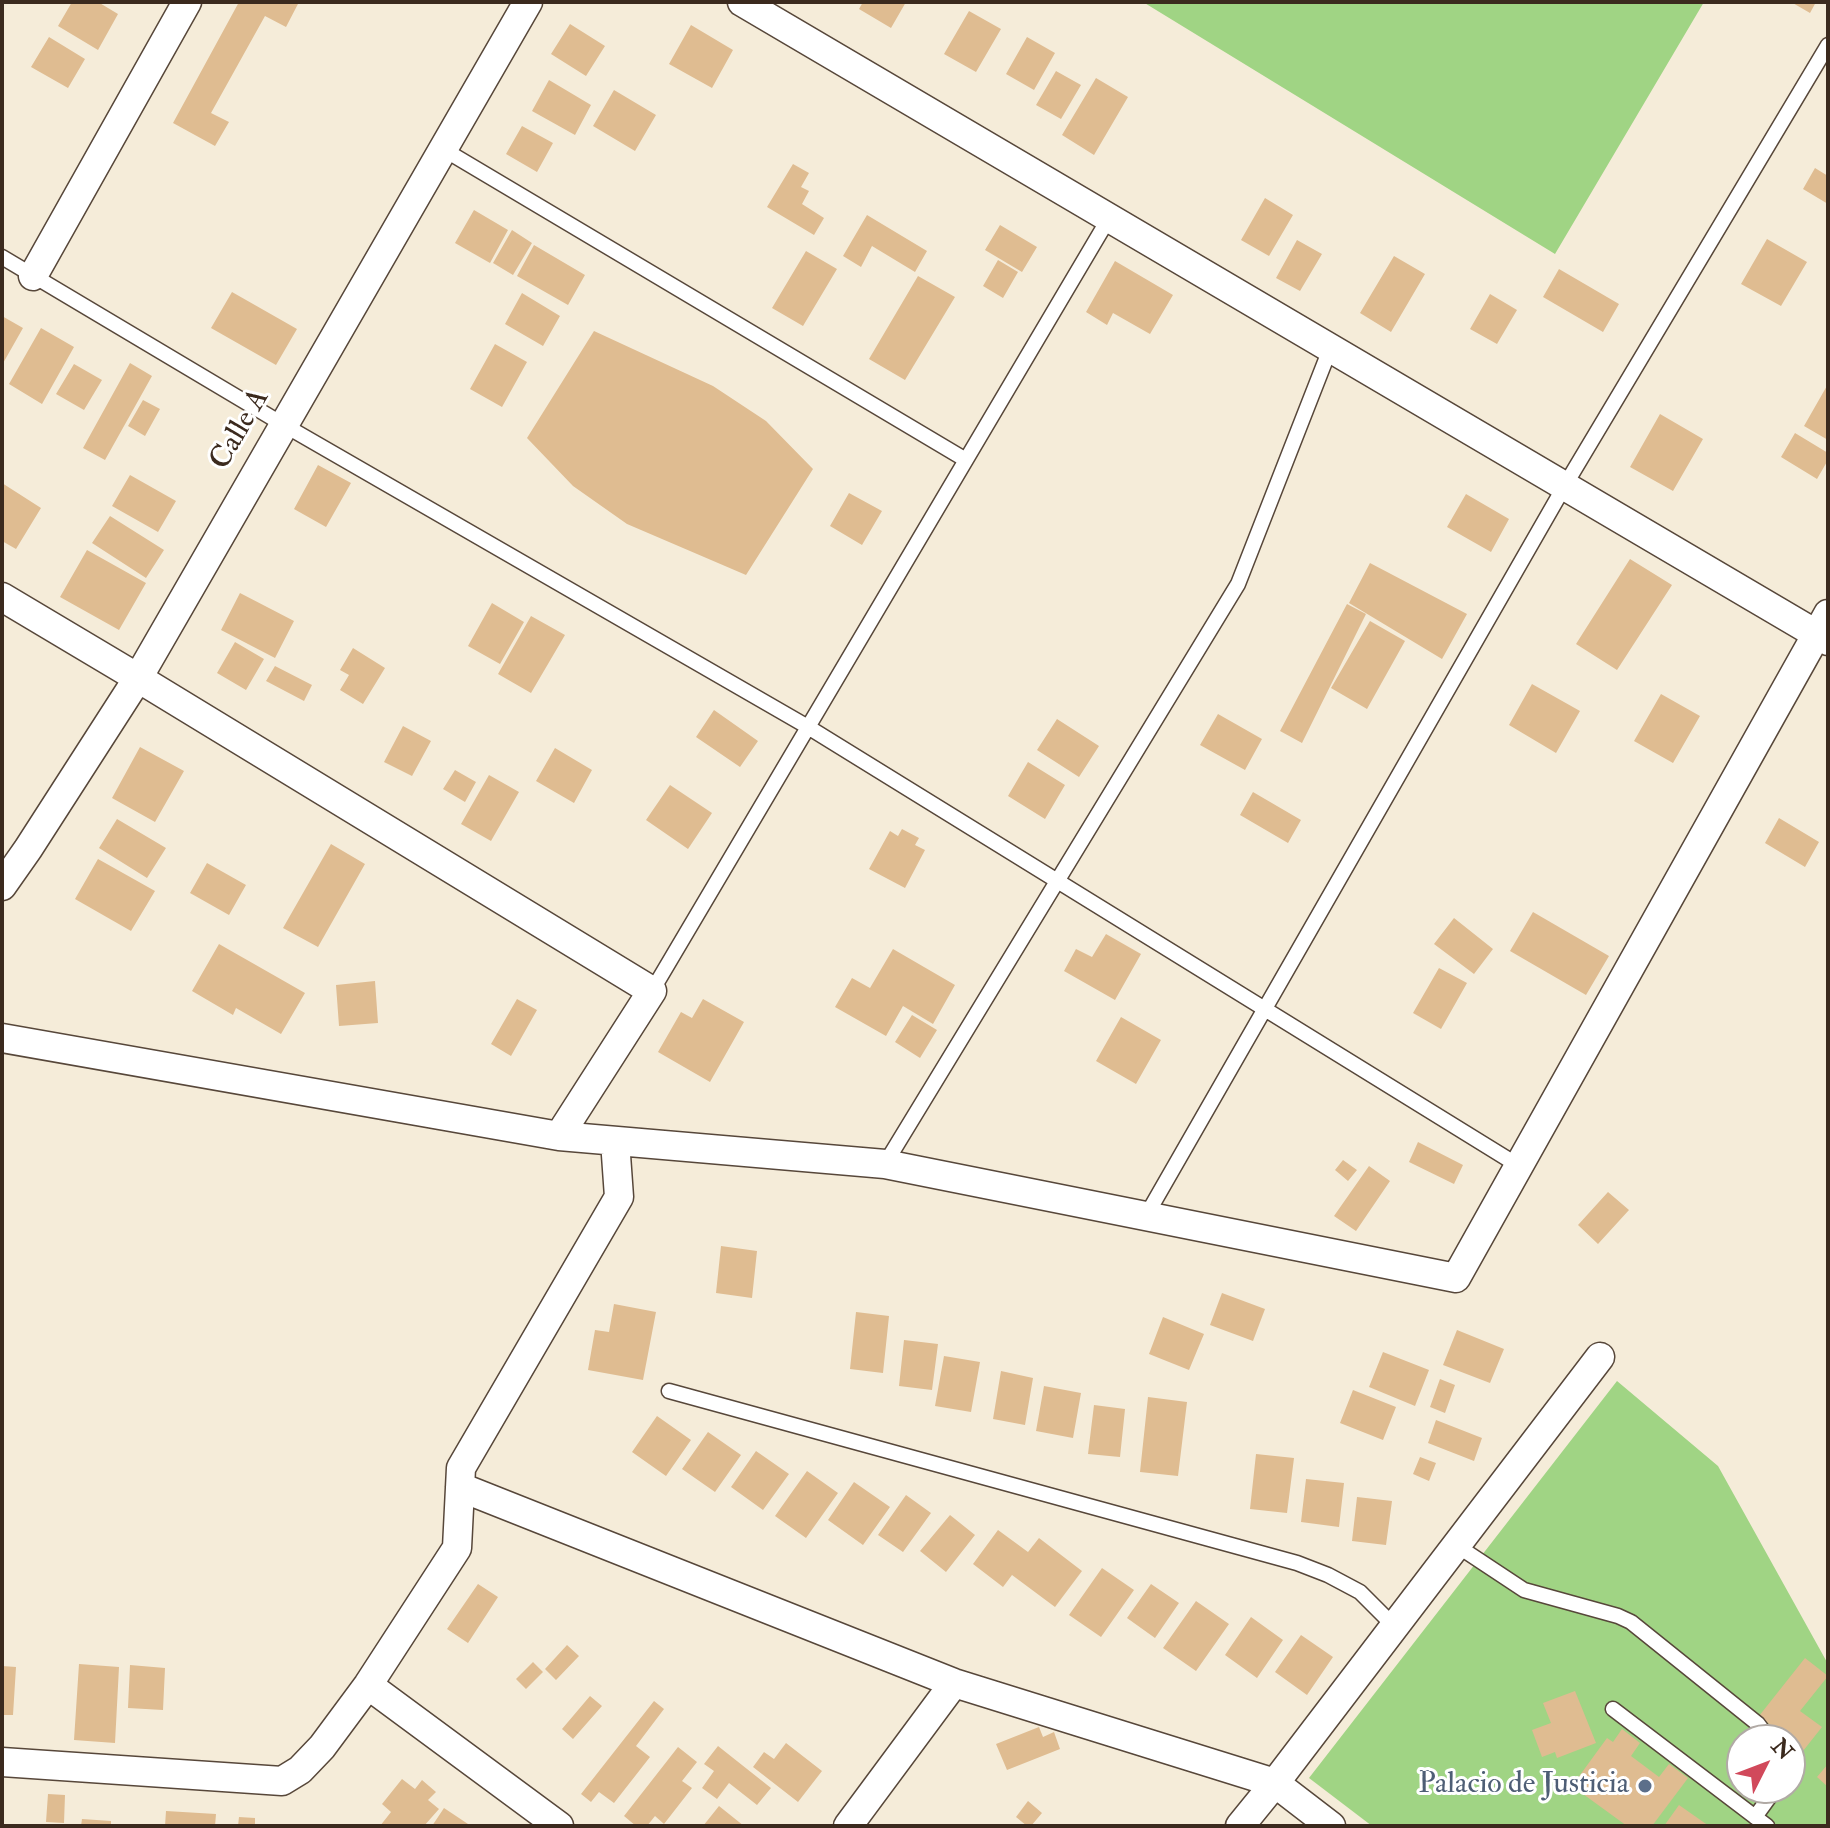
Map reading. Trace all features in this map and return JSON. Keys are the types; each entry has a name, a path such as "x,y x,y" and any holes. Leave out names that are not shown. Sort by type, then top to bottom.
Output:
{"street":[{"path":"33,276 187,2"},
{"name":"Calle A","path":"2,886 138,678 528,2"},
{"path":"2,1038 559,1136 885,1164 1456,1278 1824,630 1564,487 742,2"},
{"path":"2,597 652,991 559,1136"},
{"path":"2,1762 282,1781 300,1770 322,1747 368,1685 457,1548 461,1468 619,1197 615,1141"},
{"path":"1240,1826 1600,1357"},
{"path":"460,1487 954,1683 1275,1783 1331,1826"},
{"path":"848,1826 954,1683"},
{"path":"368,1685 559,1826"}],"lane":[{"path":"1146,1216 1564,487 1828,45"},
{"path":"443,149 966,460"},
{"path":"652,991 1109,218"},
{"path":"2,257 284,425 808,727 1519,1166"},
{"path":"885,1164 1238,584 1330,349"},
{"path":"669,1391 1297,1563 1360,1592 1394,1626"},
{"path":"1456,1545 1524,1590 1631,1622 1758,1724"},
{"path":"1613,1709 1761,1822"}],"green space":[{"path":"1143,2 1704,2 1555,254"},
{"path":"1617,1381 1718,1466 1828,1664 1828,1826 1372,1826 1309,1778"}],"building":[{"path":"72,2 98,2 118,14 98,50 58,26"},
{"path":"239,2 299,2 286,27 265,16 211,113 229,122 215,146 173,123"},
{"path":"863,2 906,2 891,28 859,9"},
{"path":"1791,2 1816,2 1810,13"},
{"path":"969,11 1001,29 976,72 944,54"},
{"path":"570,24 605,46 586,76 551,54"},
{"path":"691,25 733,50 712,88 669,64"},
{"path":"49,37 85,59 68,88 31,67"},
{"path":"1027,37 1055,53 1034,90 1006,74"},
{"path":"1056,71 1081,85 1061,119 1036,105"},
{"path":"1096,78 1128,97 1094,155 1062,135"},
{"path":"549,80 591,105 575,135 532,111"},
{"path":"614,90 656,115 635,151 593,126"},
{"path":"522,126 553,143 537,172 506,154"},
{"path":"793,164 809,173 801,187 809,191 802,204 824,218 814,235 767,207"},
{"path":"1815,168 1828,176 1828,204 1803,189"},
{"path":"1265,198 1293,215 1269,256 1241,240"},
{"path":"474,210 508,230 490,263 455,243"},
{"path":"867,215 927,251 915,272 872,246 861,267 843,256"},
{"path":"1000,225 1037,247 1022,272 985,250"},
{"path":"512,230 532,243 513,275 493,263"},
{"path":"1767,239 1807,262 1781,306 1741,284"},
{"path":"1297,240 1322,254 1300,291 1276,278"},
{"path":"534,245 585,275 568,305 517,276"},
{"path":"806,251 837,269 803,326 772,308"},
{"path":"1394,256 1425,274 1391,332 1360,313"},
{"path":"998,260 1018,272 1003,298 983,286"},
{"path":"1115,261 1173,295 1150,334 1113,313 1107,325 1086,312"},
{"path":"1559,269 1619,304 1603,332 1543,297"},
{"path":"918,276 955,297 905,380 869,359"},
{"path":"232,292 297,329 276,365 211,328"},
{"path":"522,293 560,316 543,346 505,324"},
{"path":"1490,294 1517,310 1497,344 1470,329"},
{"path":"2,316 23,328 2,365"},
{"path":"41,328 74,347 42,404 9,384"},
{"path":"594,331 713,386 766,421 813,469 746,575 627,524 573,486 527,438"},
{"path":"495,344 527,362 502,407 470,389"},
{"path":"130,363 152,376 105,460 83,448"},
{"path":"74,364 102,380 84,410 56,394"},
{"path":"1828,384 1828,440 1804,426"},
{"path":"143,400 160,409 145,436 128,426"},
{"path":"1660,414 1703,439 1673,491 1630,467"},
{"path":"1795,433 1828,453 1828,460 1817,479 1781,457"},
{"path":"318,465 351,483 326,527 294,509"},
{"path":"130,475 176,501 158,532 112,506"},
{"path":"2,483 41,508 16,549 2,541"},
{"path":"849,493 882,511 862,545 830,526"},
{"path":"1466,494 1509,519 1491,552 1447,527"},
{"path":"110,516 164,550 146,578 92,543"},
{"path":"87,550 146,583 119,630 60,597"},
{"path":"1630,559 1672,585 1617,670 1576,644"},
{"path":"1370,563 1467,614 1442,659 1349,603"},
{"path":"240,593 294,621 275,658 221,630"},
{"path":"492,603 524,622 500,664 468,646"},
{"path":"1347,604 1366,614 1302,743 1280,731"},
{"path":"531,616 565,635 531,693 498,674"},
{"path":"1370,621 1405,641 1367,709 1331,688"},
{"path":"235,642 264,659 246,690 217,673"},
{"path":"353,648 385,668 363,704 340,690 349,675 340,670"},
{"path":"275,666 312,685 304,701 266,681"},
{"path":"1532,684 1580,711 1556,753 1509,725"},
{"path":"1661,694 1700,716 1673,763 1634,741"},
{"path":"714,710 758,741 740,767 696,737"},
{"path":"1218,714 1262,739 1245,770 1200,745"},
{"path":"1057,719 1099,746 1079,777 1037,750"},
{"path":"403,726 431,741 412,776 384,762"},
{"path":"140,747 184,771 155,822 112,798"},
{"path":"555,748 592,770 574,803 536,781"},
{"path":"1028,762 1065,785 1045,819 1008,796"},
{"path":"455,770 476,782 465,802 443,789"},
{"path":"489,775 519,792 491,841 461,824"},
{"path":"670,785 712,813 688,849 646,820"},
{"path":"1253,792 1301,820 1288,843 1240,815"},
{"path":"1779,818 1819,842 1805,867 1765,843"},
{"path":"117,819 166,848 147,878 99,848"},
{"path":"902,829 919,838 915,845 925,850 905,888 869,869 890,831 898,836"},
{"path":"331,844 365,864 318,947 283,928"},
{"path":"98,859 155,891 131,931 75,899"},
{"path":"207,863 246,885 229,915 190,893"},
{"path":"1533,912 1609,956 1586,995 1510,951"},
{"path":"1454,918 1493,949 1474,974 1434,944"},
{"path":"1106,934 1141,954 1115,1000 1064,971 1076,949 1092,957"},
{"path":"219,944 305,993 281,1034 236,1008 233,1015 192,991"},
{"path":"893,949 955,985 933,1024 903,1006 886,1036 835,1007 852,978 870,988"},
{"path":"1439,968 1467,983 1441,1029 1413,1013"},
{"path":"375,981 378,1023 339,1026 336,985"},
{"path":"517,999 537,1010 511,1056 491,1044"},
{"path":"703,999 744,1022 710,1082 658,1052 681,1012 692,1018"},
{"path":"912,1015 937,1030 920,1058 895,1042"},
{"path":"1121,1017 1161,1040 1136,1084 1096,1061"},
{"path":"1418,1142 1463,1165 1454,1184 1409,1162"},
{"path":"1343,1160 1357,1170 1348,1181 1335,1170"},
{"path":"1369,1166 1390,1181 1356,1231 1334,1216"},
{"path":"1608,1192 1629,1210 1598,1244 1578,1225"},
{"path":"721,1246 757,1251 752,1298 716,1293"},
{"path":"1222,1293 1265,1309 1253,1341 1210,1325"},
{"path":"614,1304 656,1312 643,1380 588,1370 595,1330 609,1332"},
{"path":"856,1312 889,1316 883,1373 850,1369"},
{"path":"1163,1317 1204,1334 1189,1370 1149,1354"},
{"path":"1457,1330 1504,1349 1490,1383 1443,1365"},
{"path":"904,1340 938,1344 932,1390 899,1386"},
{"path":"1383,1352 1429,1370 1415,1406 1369,1387"},
{"path":"944,1356 980,1362 971,1412 935,1406"},
{"path":"1001,1371 1033,1378 1025,1425 993,1419"},
{"path":"1440,1379 1455,1385 1445,1413 1430,1407"},
{"path":"1044,1386 1081,1393 1073,1438 1036,1431"},
{"path":"1353,1390 1396,1407 1383,1440 1340,1423"},
{"path":"1148,1397 1187,1402 1178,1476 1140,1472"},
{"path":"1094,1405 1125,1409 1120,1457 1088,1454"},
{"path":"657,1416 691,1440 666,1476 632,1452"},
{"path":"1436,1420 1482,1438 1474,1461 1428,1443"},
{"path":"708,1432 741,1455 715,1492 682,1469"},
{"path":"756,1451 789,1474 763,1510 731,1487"},
{"path":"1256,1454 1294,1458 1287,1513 1250,1509"},
{"path":"1420,1457 1436,1463 1429,1481 1413,1474"},
{"path":"807,1471 838,1493 806,1538 775,1516"},
{"path":"1306,1479 1344,1483 1339,1527 1301,1522"},
{"path":"854,1482 890,1507 863,1545 828,1520"},
{"path":"906,1495 931,1513 903,1552 878,1535"},
{"path":"1357,1497 1392,1501 1386,1545 1352,1541"},
{"path":"950,1515 975,1535 946,1572 920,1551"},
{"path":"998,1530 1028,1552 1039,1538 1082,1571 1055,1607 1012,1575 1003,1587 973,1564"},
{"path":"1102,1568 1134,1590 1101,1637 1069,1615"},
{"path":"478,1584 498,1597 468,1643 447,1629"},
{"path":"1151,1584 1179,1603 1155,1638 1127,1618"},
{"path":"1196,1601 1229,1624 1196,1671 1163,1648"},
{"path":"1251,1617 1283,1640 1257,1678 1225,1655"},
{"path":"1301,1635 1333,1657 1307,1695 1275,1672"},
{"path":"567,1645 579,1656 556,1680 545,1669"},
{"path":"1805,1658 1828,1676 1800,1711 1822,1727 1806,1747 1806,1724 1769,1724 1759,1716"},
{"path":"533,1662 543,1672 526,1689 516,1679"},
{"path":"79,1664 119,1667 115,1743 74,1740"},
{"path":"130,1665 165,1668 163,1710 128,1708"},
{"path":"2,1666 16,1667 13,1715 2,1715"},
{"path":"1575,1691 1596,1743 1557,1758 1555,1752 1542,1757 1532,1730 1551,1723 1543,1703"},
{"path":"590,1696 602,1706 573,1739 562,1729"},
{"path":"654,1701 664,1709 636,1746 650,1757 614,1803 599,1792 591,1802 581,1794"},
{"path":"1039,1727 1043,1737 1054,1732 1060,1749 1007,1770 996,1744"},
{"path":"1622,1729 1640,1743 1631,1756 1659,1777 1669,1764 1688,1778 1652,1826 1627,1826 1572,1786 1607,1738 1613,1742"},
{"path":"786,1743 822,1771 798,1802 753,1767 764,1752 774,1759"},
{"path":"718,1746 771,1788 757,1805 729,1783 717,1799 702,1788 714,1771 704,1764"},
{"path":"678,1747 697,1762 682,1781 692,1788 664,1824 655,1816 647,1826 636,1826 624,1816"},
{"path":"1828,1764 1828,1787 1817,1777"},
{"path":"402,1779 415,1789 422,1780 436,1792 428,1800 439,1809 424,1826 380,1826 391,1812 382,1804"},
{"path":"48,1794 65,1795 64,1823 46,1822"},
{"path":"1028,1801 1042,1813 1031,1826 1016,1817"},
{"path":"1679,1805 1709,1826 1664,1826"},
{"path":"719,1806 744,1826 703,1826"},
{"path":"444,1808 471,1826 432,1826"},
{"path":"166,1811 216,1814 215,1826 165,1826"},
{"path":"239,1817 255,1818 255,1826 238,1826"},
{"path":"82,1819 111,1821 111,1826 81,1826"}],"place":[{"name":"Palacio de Justicia","path":"1645,1786"}]}
